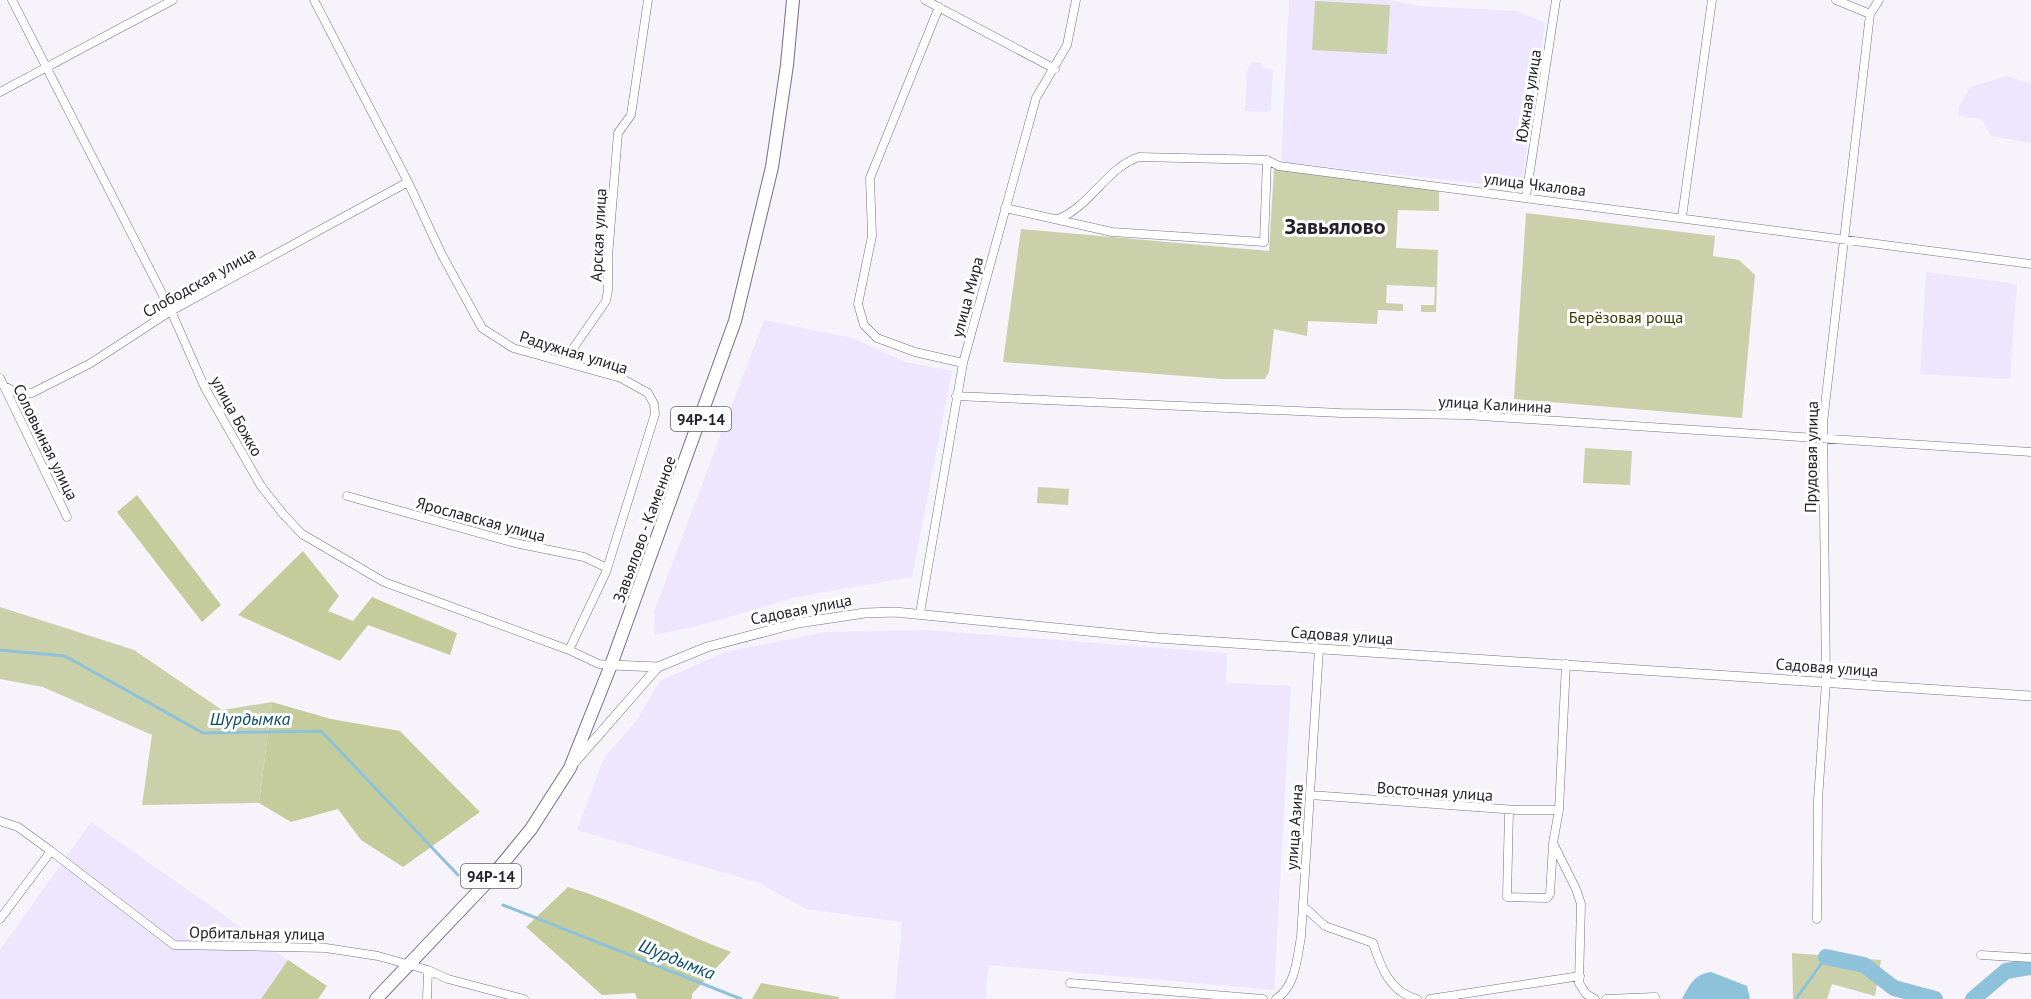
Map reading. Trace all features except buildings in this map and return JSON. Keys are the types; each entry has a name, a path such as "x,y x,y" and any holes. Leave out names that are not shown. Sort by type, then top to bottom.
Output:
{"main road":[{"name":"Завьялово - Каменное","path":"376,999 490,879 531,829 570,768 611,665 735,321 772,167 787,65 793,0"}],"street":[{"name":"улица Божко","path":"12,0 171,311 204,388 261,486 302,534 384,582 569,650 599,664 611,665"},
{"path":"0,92 173,0"},
{"name":"Радужная улица","path":"314,0 408,182 441,254 482,328 513,348 638,386 648,393 654,404 651,431 607,568 569,650"},
{"name":"Арская улица","path":"567,363 572,350 606,301 618,133 631,115 648,0"},
{"path":"925,0 1055,69"},
{"name":"улица Мира","path":"920,613 963,363 1036,98 1067,45 1076,0"},
{"name":"Южная улица","path":"1526,196 1556,0"},
{"path":"1682,217 1712,0"},
{"path":"1836,0 1870,14"},
{"name":"Прудовая улица","path":"1817,919 1818,800 1826,682 1822,437 1870,14 1879,0"},
{"path":"939,7 870,178 872,236 858,304 864,325 877,338 915,352 963,363"},
{"name":"улица Чкалова","path":"1058,219 1071,214 1086,203 1120,165 1139,157 1267,160 1279,166 1526,196 2031,264"},
{"path":"1005,208 1112,232 1264,242 1267,160"},
{"name":"Слободская улица","path":"2,382 20,394 32,393 91,363 171,311 408,182"},
{"name":"Соловьиная улица","path":"2,382 67,517"},
{"name":"улица Калинина","path":"956,396 1341,413 1474,415 2031,452"},
{"name":"Ярославская улица","path":"347,496 492,537 584,557 601,563 607,568"},
{"name":"Садовая улица","path":"658,667 707,647 798,623 865,613 920,613 1156,638 2031,696"},
{"name":"улица Азина","path":"1276,999 1284,993 1290,983 1301,937 1319,650"},
{"path":"1509,810 1506,897 1547,898 1550,894 1553,843 1559,810 1566,664"},
{"path":"611,665 658,667"},
{"path":"570,768 658,667"},
{"name":"Восточная улица","path":"1310,795 1509,810 1559,810"},
{"name":"Орбитальная улица","path":"0,821 18,827 51,850 174,945 326,948 378,956 429,970 448,979 524,999"},
{"path":"1553,843 1581,904 1580,976 1583,988 1594,999"},
{"path":"0,920 51,850"},
{"path":"1303,906 1325,926 1373,943 1380,965 1396,991 1417,999"},
{"path":"1981,955 2031,958"},
{"path":"427,999 429,970"},
{"path":"1430,999 1580,976"},
{"path":"1070,983 1263,999"},
{"path":"1606,999 1655,997"}],"shaded area":[{"path":"1289,0 1389,0 1419,6 1517,11 1545,23 1521,188 1281,162"},
{"path":"1252,62 1262,63 1262,67 1273,70 1271,110 1268,112 1245,111 1247,71"},
{"path":"2007,76 2031,84 2031,143 1991,136 1982,119 1958,116 1959,107 1970,87"},
{"path":"1926,272 2017,284 2010,379 1920,374"},
{"path":"764,320 852,338 905,362 952,371 912,577 796,597 706,624 655,635 654,612"},
{"path":"925,630 1227,653 1226,683 1291,686 1274,990 989,965 985,999 895,999 902,922 806,909 759,883 577,830 604,758 637,720 660,681 725,652 826,632"},
{"path":"91,822 288,960 261,999 0,999 0,950"}],"green space":[{"path":"1315,1 1390,5 1387,54 1312,50"},
{"path":"1274,169 1439,189 1439,211 1398,210 1396,248 1438,250 1436,312 1421,312 1421,305 1434,305 1435,287 1387,285 1386,303 1403,304 1403,311 1378,310 1377,324 1308,321 1307,336 1274,329 1269,372 1265,379 1222,379 1003,362 1021,229 1269,251"},
{"name":"Берёзовая роща","path":"1526,213 1715,236 1713,256 1739,260 1755,275 1742,418 1514,399"},
{"path":"1585,448 1632,451 1630,485 1583,483"},
{"path":"1038,487 1069,489 1068,505 1037,503"},
{"path":"137,495 221,605 202,622 117,512"},
{"path":"303,551 339,596 328,611 353,621 372,597 457,633 450,655 368,625 340,661 238,615"},
{"path":"0,607 134,650 222,710 272,702 259,803 142,805 152,735 43,687 0,679"},
{"path":"272,702 331,719 400,731 480,812 403,867 361,840 338,809 291,822 259,803"},
{"path":"568,887 609,901 731,952 692,994 692,999 637,999 635,993 602,995 526,927"},
{"path":"1792,953 1881,960 1875,996 1832,984 1827,999 1793,999"},
{"path":"288,960 327,986 318,999 261,999"},
{"path":"761,983 839,997 839,999 752,999"}],"water":[{"path":"1711,972 1747,986 1750,999 1682,999 1693,981"}],"waterway":[{"name":"Шурдымка","path":"0,650 65,656 203,733 321,731 458,875"},
{"name":"Шурдымка","path":"503,905 741,999"},
{"path":"1796,999 1826,957"},
{"path":"1826,957 1864,965 1894,988 1935,999"},
{"path":"1973,999 2006,971 2031,967"}],"district":[{"name":"Завьялово","path":"1335,226"}]}
